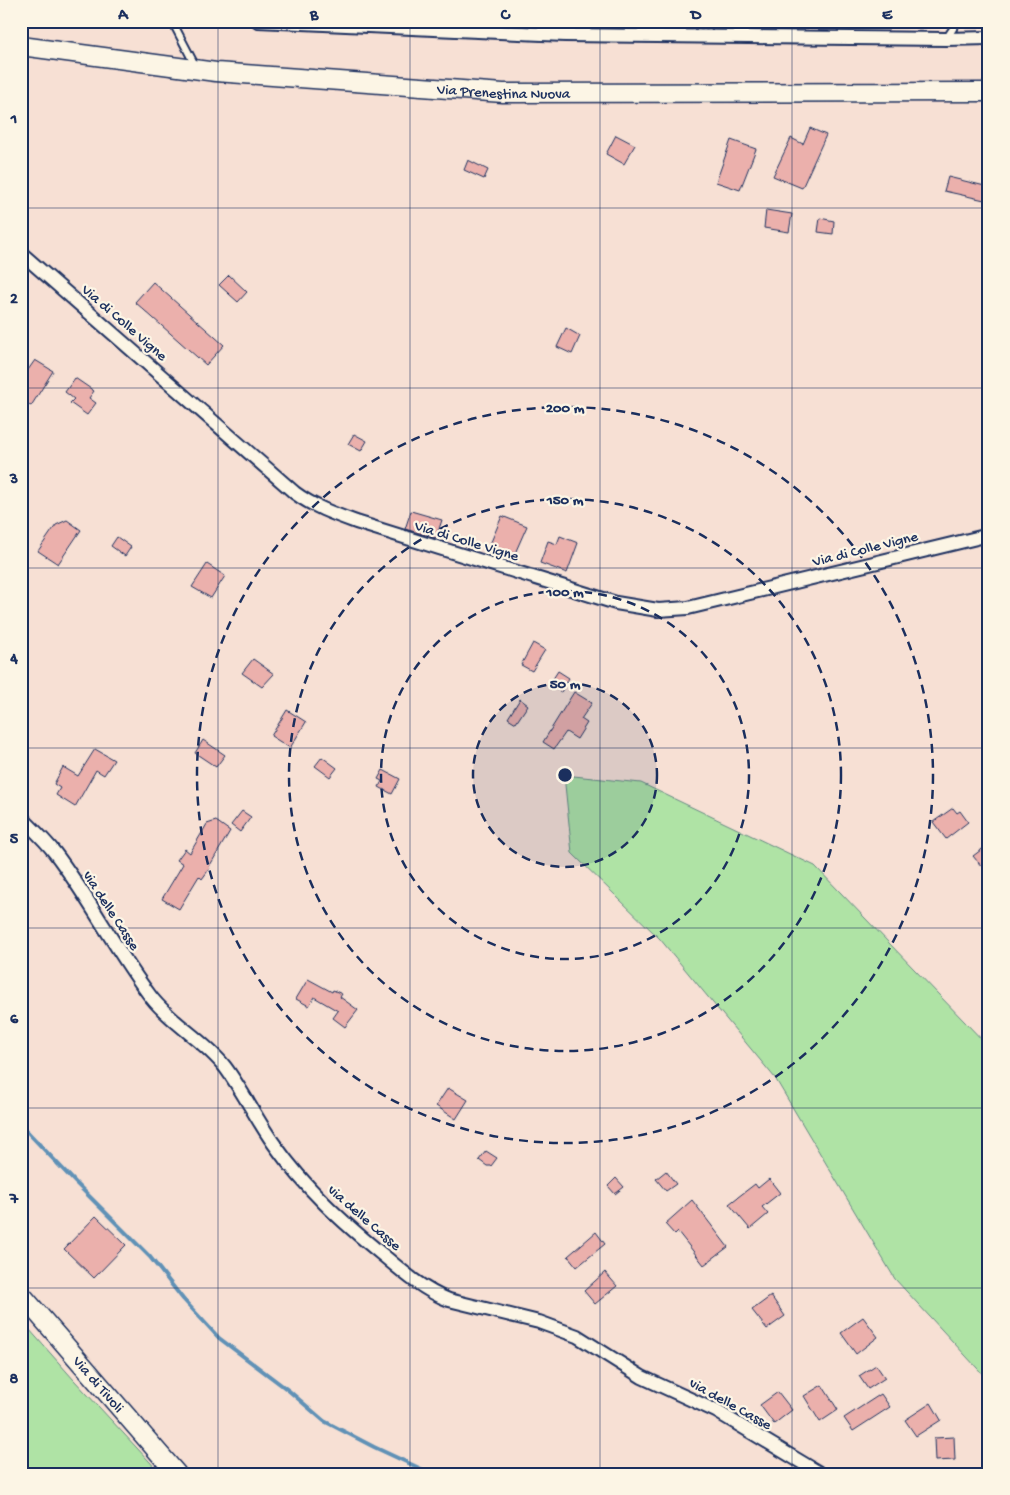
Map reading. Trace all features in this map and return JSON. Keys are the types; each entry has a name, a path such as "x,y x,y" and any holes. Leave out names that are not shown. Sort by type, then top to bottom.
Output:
{"main road":[{"name":"Via Prenestina Nuova","path":"21,46 197,70 454,90 525,93 989,92"},
{"name":"Via di Tivoli","path":"21,1294 177,1474"}],"street":[{"path":"258,21 565,35 989,38"},
{"name":"Via di Colle Vigne","path":"21,253 296,493 309,502 326,511 356,522 616,603 658,610 688,608 989,535"},
{"name":"via delle Casse","path":"21,818 47,843 61,862 120,955 152,998 216,1057 231,1076 283,1157 316,1197 346,1225 412,1279 436,1295 548,1325 577,1336 642,1377 716,1411 821,1474"}],"lane":[{"path":"172,21 197,70"},
{"path":"946,39 958,21"}],"green space":[{"path":"564,775 641,783 815,866 989,1047 989,1381 895,1279 775,1078 660,939 572,853"},
{"path":"21,1320 74,1380 161,1474 21,1474"}],"building":[{"path":"810,128 826,135 802,188 773,176 791,138 803,144"},
{"path":"616,135 635,145 624,164 606,154"},
{"path":"731,140 756,149 740,190 716,182"},
{"path":"468,160 488,170 484,179 464,170"},
{"path":"948,177 989,187 989,201 944,191"},
{"path":"766,210 792,214 789,232 764,228"},
{"path":"820,218 834,221 833,234 818,232"},
{"path":"229,275 247,292 238,302 219,285"},
{"path":"153,282 224,345 206,365 135,302"},
{"path":"566,328 580,336 572,354 557,347"},
{"path":"35,360 53,371 31,406 21,400 21,380"},
{"path":"75,378 94,391 89,398 96,403 87,415 70,403 74,399 65,392"},
{"path":"354,434 367,441 361,451 348,444"},
{"path":"411,511 442,520 436,538 405,529"},
{"path":"502,516 527,526 512,560 488,549"},
{"path":"67,520 81,530 58,564 38,551 56,525"},
{"path":"560,536 578,543 567,573 540,563 548,541 557,544"},
{"path":"117,537 131,547 125,556 111,546"},
{"path":"207,564 225,576 211,598 192,587"},
{"path":"533,643 545,650 532,671 521,665"},
{"path":"253,659 274,674 262,687 242,673"},
{"path":"558,671 569,678 561,692 549,685"},
{"path":"574,692 592,703 581,719 587,723 577,739 566,732 554,749 543,742"},
{"path":"520,699 528,705 516,723 508,718"},
{"path":"287,710 306,722 290,748 271,736"},
{"path":"203,740 225,755 216,767 195,753"},
{"path":"95,749 114,760 104,775 96,770 75,807 56,795 60,788 54,784 63,767 78,776"},
{"path":"322,757 337,768 330,777 315,766"},
{"path":"383,770 400,779 392,794 379,787 382,781 378,779"},
{"path":"953,808 957,813 960,811 968,822 946,839 933,822"},
{"path":"242,811 251,817 240,832 231,825"},
{"path":"216,821 230,831 210,868 202,879 199,876 179,909 162,899 183,864 177,860 185,849 190,853 207,824"},
{"path":"989,844 989,862 982,867 973,856"},
{"path":"308,979 332,992 333,990 342,994 340,997 358,1010 345,1027 333,1018 338,1011 314,997 309,1006 296,999"},
{"path":"448,1088 468,1100 456,1119 436,1106"},
{"path":"486,1151 497,1158 491,1166 487,1166 479,1160"},
{"path":"666,1171 676,1184 666,1191 656,1179"},
{"path":"616,1178 624,1187 615,1194 608,1186"},
{"path":"769,1179 780,1193 762,1207 768,1214 750,1229 729,1204 755,1184 758,1188"},
{"path":"692,1200 728,1247 704,1265 678,1232 675,1235 665,1224"},
{"path":"96,1216 126,1245 94,1278 64,1249"},
{"path":"596,1232 605,1244 577,1267 568,1256"},
{"path":"605,1272 617,1286 595,1304 584,1291"},
{"path":"771,1296 785,1316 767,1329 752,1310"},
{"path":"863,1317 878,1337 856,1354 841,1333"},
{"path":"876,1365 885,1378 868,1389 859,1376"},
{"path":"822,1385 838,1410 820,1422 804,1396"},
{"path":"778,1392 792,1410 774,1424 760,1405"},
{"path":"881,1394 890,1407 853,1431 844,1418"},
{"path":"931,1403 941,1420 916,1436 905,1420"},
{"path":"954,1437 955,1460 935,1461 934,1438"}],"waterway":[{"path":"21,1125 150,1257 183,1299 219,1338 288,1390 324,1421 432,1474"}]}
